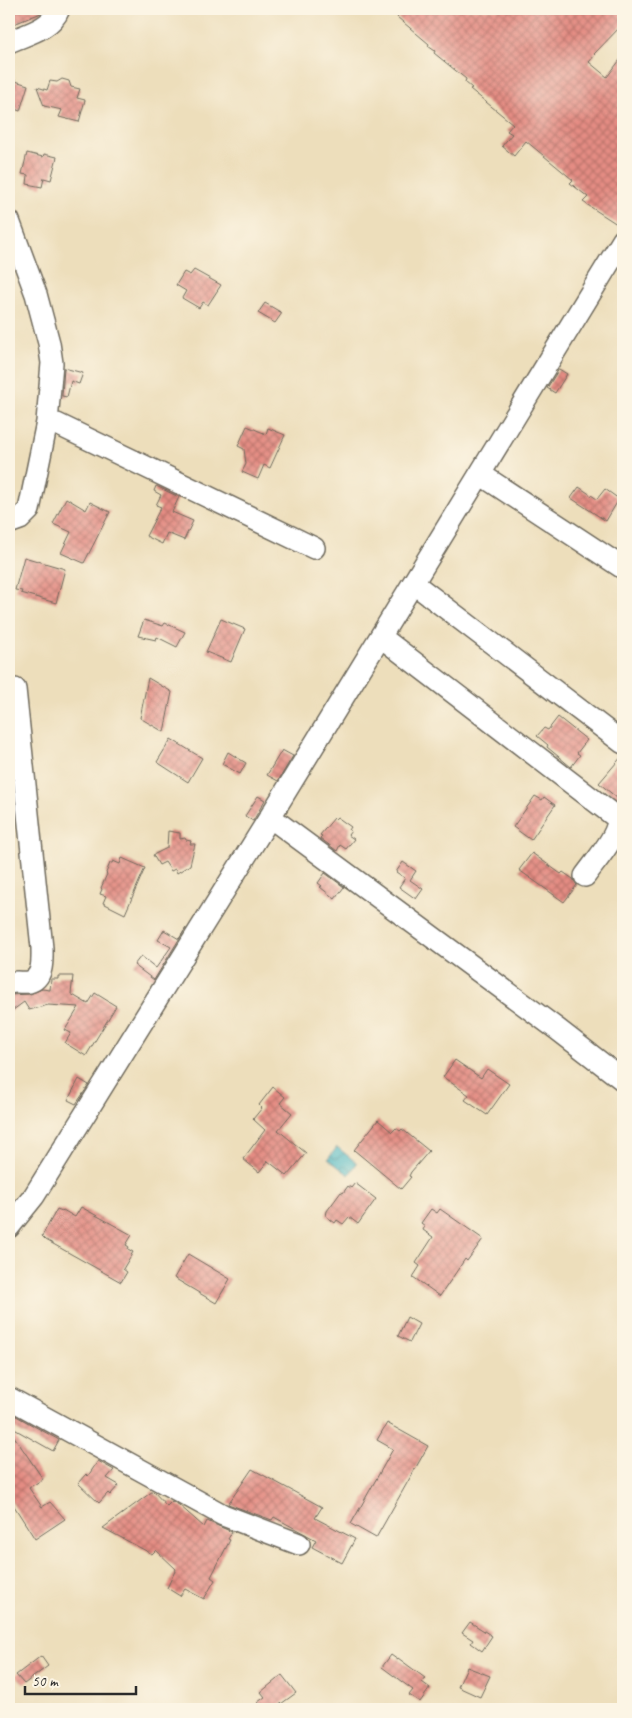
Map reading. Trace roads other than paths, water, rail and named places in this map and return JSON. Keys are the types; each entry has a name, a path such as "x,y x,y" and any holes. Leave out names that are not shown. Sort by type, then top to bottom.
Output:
{"street":[{"path":"9,42 45,26 55,18 59,9"},
{"path":"9,221 36,294 49,343 52,363 47,422 29,510 20,519 9,523"},
{"path":"9,1227 34,1196 270,817 623,240"},
{"path":"47,422 57,424 314,548"},
{"path":"480,474 623,568"},
{"path":"413,583 623,743"},
{"path":"380,637 617,818 619,824 614,835 585,876"},
{"path":"9,982 28,982 34,979 39,974 42,965 42,948 15,689"},
{"path":"270,817 623,1080"},
{"path":"9,1398 223,1515 299,1544"}],"water":[{"path":"337,1147 357,1163 349,1175 328,1159"}]}
